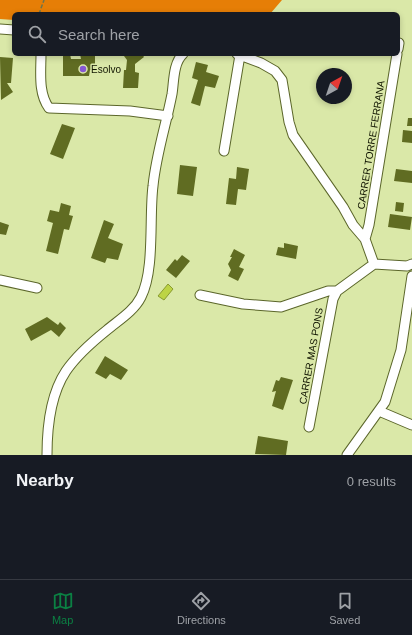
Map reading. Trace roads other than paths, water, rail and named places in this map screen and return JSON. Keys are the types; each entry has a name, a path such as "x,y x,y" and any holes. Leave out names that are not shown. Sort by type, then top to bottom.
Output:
{"street":[{"path":"0,29 12,30"},
{"path":"41,56 41,86 44,101 49,108 130,112 168,116"},
{"path":"47,455 47,435 53,400 65,372 86,348 137,303 142,295 148,266 156,163 168,116 177,64 182,56"},
{"name":"CARRER TORRE FERRANA","path":"224,151 239,56"},
{"name":"CARRER TORRE FERRANA","path":"244,56 275,71 282,80 289,122 293,134 343,207 353,225 365,239 374,264"},
{"name":"CARRER TORRE FERRANA","path":"365,239 369,225 397,56"},
{"path":"374,264 407,266 412,264"},
{"name":"CARRER MAS PONS","path":"309,427 332,299 337,291 374,264"},
{"path":"347,455 385,402 401,350 412,276"},
{"path":"0,280 37,288"},
{"name":"CARRER MAS PONS","path":"200,295 243,304 282,307 328,291 337,291"},
{"path":"379,411 412,425"}],"place":[{"name":"Esolvo","path":"83,69"}]}
